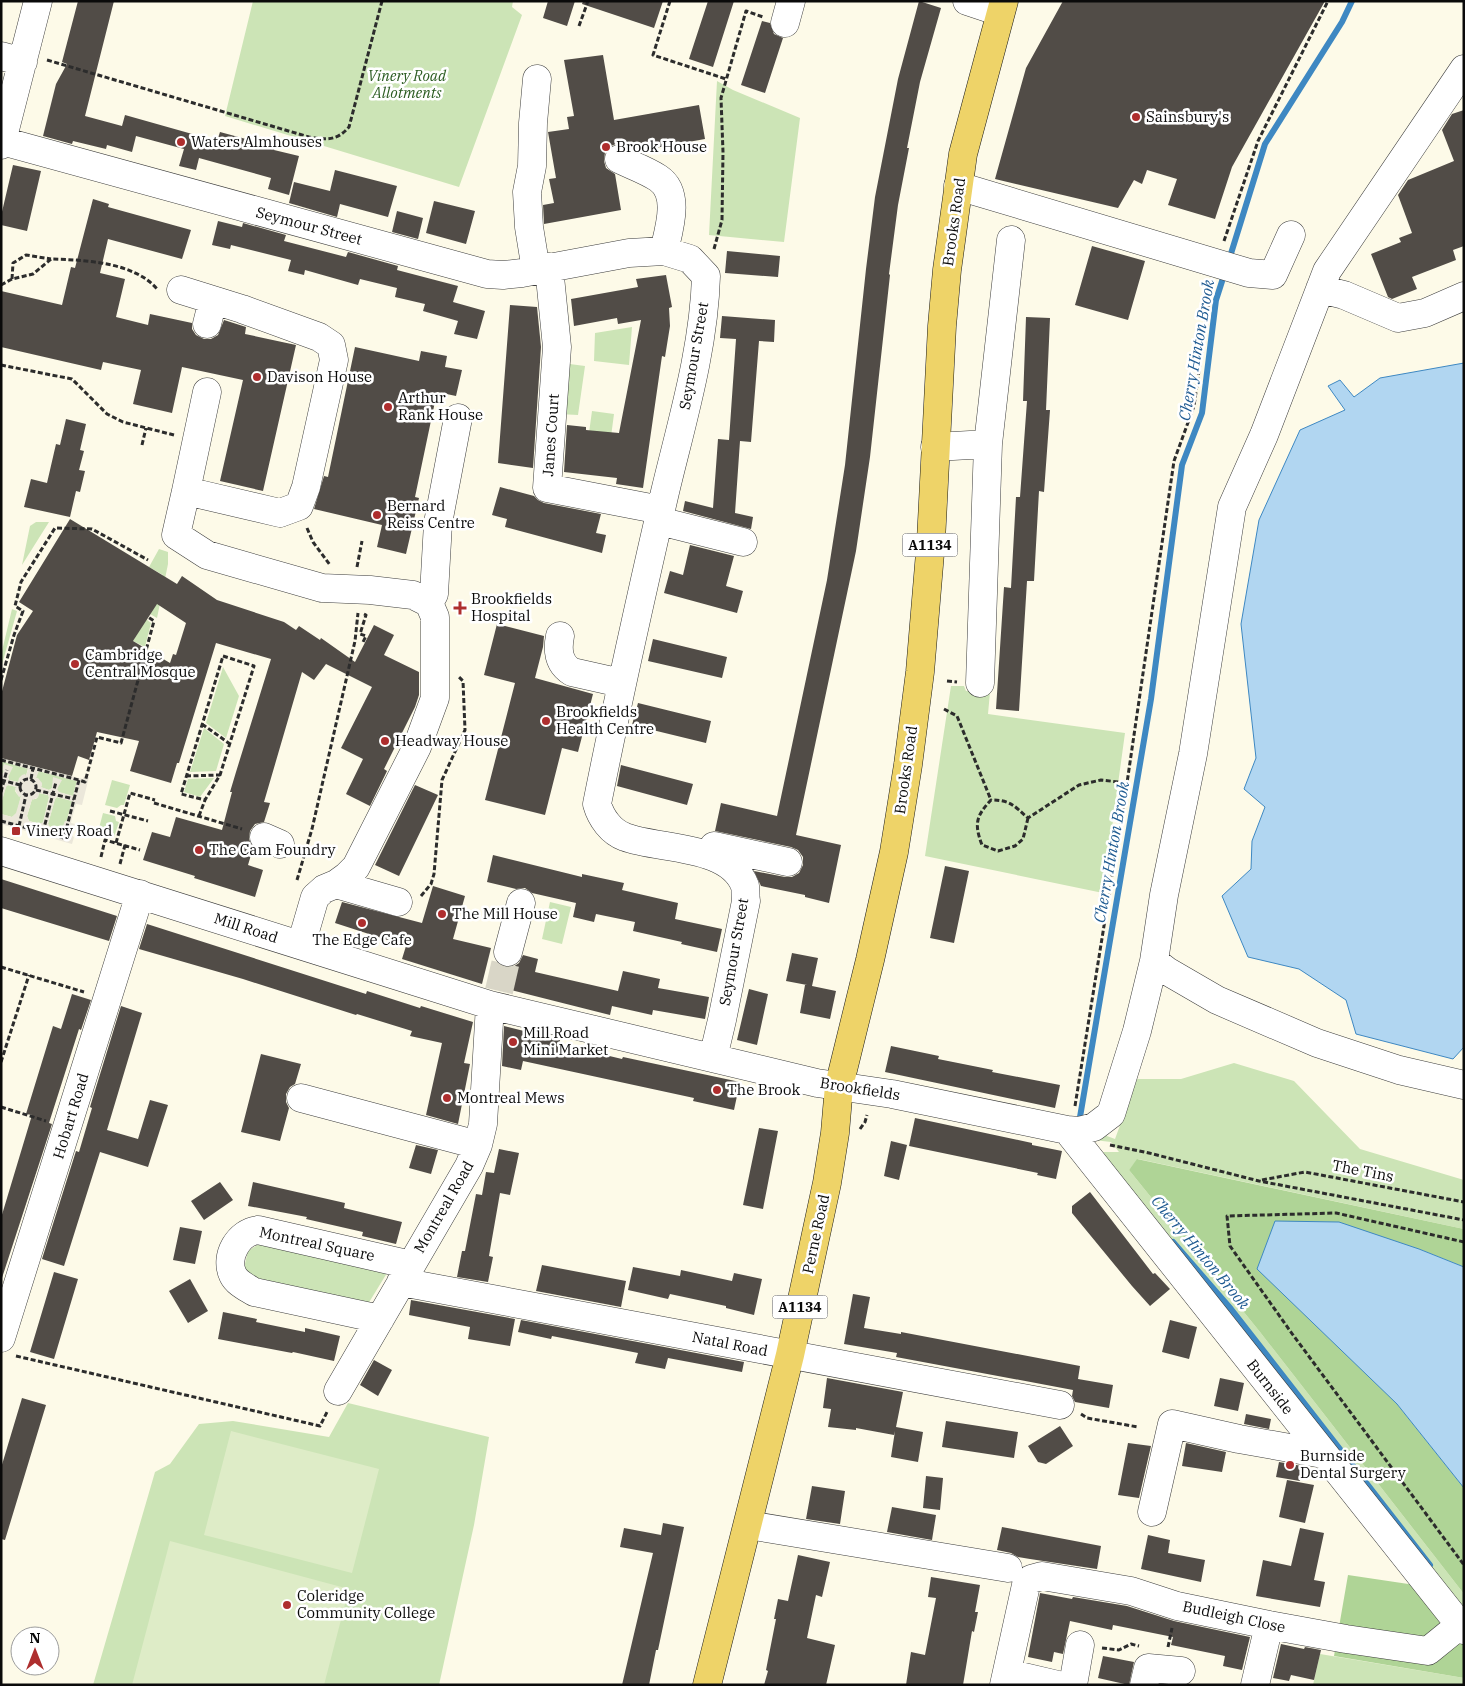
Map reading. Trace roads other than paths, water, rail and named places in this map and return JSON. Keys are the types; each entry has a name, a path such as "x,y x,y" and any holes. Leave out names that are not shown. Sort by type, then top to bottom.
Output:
{"main road":[{"name":"Brooks Road","path":"839,1086 890,870 908,765 920,672 931,541 946,270 964,154 1002,7"},
{"name":"Perne Road","path":"707,1685 790,1355 827,1183 835,1133 839,1086"}],"street":[{"path":"2,143 16,58 38,1"},
{"path":"967,1 1002,7"},
{"path":"1086,1136 1111,1114 1137,1031 1154,961 1164,895 1193,754 1232,507 1264,435 1326,271 1464,69"},
{"path":"538,79 533,123 532,166 527,192 529,227 543,269"},
{"name":"Seymour Street","path":"2,143 470,270 503,275 629,252 664,251 690,259 706,276 705,299 692,376 621,683 598,804 601,816 610,827 624,837 710,855 726,863 737,873 745,886 746,901 713,1058"},
{"path":"619,159 659,178 670,193 671,222 664,251"},
{"path":"958,186 1249,272 1273,275 1291,235"},
{"path":"980,683 988,444 1011,240"},
{"name":"Janes Court","path":"543,269 557,347 547,488 660,515"},
{"path":"1320,289 1344,295 1398,318 1425,313 1464,296"},
{"path":"172,294 210,312 242,309 319,337 331,345 334,360 306,487 300,506 280,513 186,491"},
{"path":"207,392 176,535 207,555 322,588 351,580 370,590 414,595 429,603 435,617 435,698 417,747 356,867 347,876 336,884 324,888 315,897 301,945"},
{"path":"429,603 434,594 438,523 458,418"},
{"path":"935,447 988,444"},
{"path":"660,515 744,542"},
{"path":"560,636 559,655 569,670 621,683"},
{"path":"710,855 714,846 788,862"},
{"name":"Mill Road","path":"1,851 301,945 495,1001"},
{"path":"336,884 398,902"},
{"name":"Hobart Road","path":"6,1346 67,1128 140,894"},
{"path":"508,952 521,903"},
{"path":"1154,961 1167,971 1217,1000 1317,1043 1399,1070 1464,1085"},
{"name":"Brookfields","path":"495,1001 817,1083 892,1094 1086,1136"},
{"name":"Montreal Road","path":"338,1391 469,1166 478,1145 483,1124 495,1001"},
{"path":"300,1098 478,1145"},
{"name":"Burnside","path":"1086,1136 1323,1454 1462,1627"},
{"name":"Montreal Square","path":"380,1319 254,1292 239,1283 233,1274 230,1264 232,1253 244,1234 258,1230 406,1273"},
{"name":"Natal Road","path":"406,1273 790,1355 1060,1405"},
{"path":"1152,1512 1172,1424 1239,1439 1323,1454"},
{"path":"748,1525 1008,1568"},
{"name":"Budleigh Close","path":"1005,1679 1026,1585 1031,1579 1042,1576 1131,1591 1177,1606 1269,1625 1428,1651 1462,1627"},
{"path":"1255,1685 1269,1625"},
{"path":"1073,1685 1080,1645"},
{"path":"1005,1679 1058,1685"}],"water":[{"path":"1464,363 1464,1047 1453,1059 1356,1034 1346,1000 1299,969 1248,957 1222,896 1251,869 1252,841 1265,807 1244,789 1256,758 1241,624 1259,520 1300,430 1345,410 1328,386 1340,380 1354,397 1380,378"},
{"path":"1275,1221 1339,1222 1419,1249 1464,1267 1464,1488 1397,1404 1257,1269"}],"waterway":[{"name":"Cherry Hinton Brook","path":"1229,260 1265,144 1342,22 1352,1"},
{"name":"Cherry Hinton Brook","path":"1080,1125 1151,699 1182,465 1202,413 1216,300 1225,272"},
{"name":"Cherry Hinton Brook","path":"1173,1242 1231,1309 1430,1565"}],"tunnel":[{"path":"499,991 508,952"}],"place":[{"name":"Sainsbury's","path":"1136,117"},
{"name":"Waters Almhouses","path":"181,142"},
{"name":"Brook House","path":"606,147"},
{"name":"Davison House","path":"257,377"},
{"name":"Arthur Rank House","path":"388,407"},
{"name":"Bernard Reiss Centre","path":"377,515"},
{"name":"Brookfields Hospital","path":"460,608"},
{"name":"Cambridge Central Mosque","path":"75,664"},
{"name":"Brookfields Health Centre","path":"546,721"},
{"name":"Headway House","path":"385,741"},
{"name":"Vinery Road","path":"16,831"},
{"name":"The Cam Foundry","path":"199,850"},
{"name":"The Mill House","path":"442,914"},
{"name":"The Edge Cafe","path":"362,923"},
{"name":"Mill Road Mini Market","path":"513,1042"},
{"name":"The Brook","path":"717,1090"},
{"name":"Montreal Mews","path":"447,1098"},
{"name":"Burnside Dental Surgery","path":"1290,1465"},
{"name":"Coleridge Community College","path":"287,1605"}],"park label":[{"name":"Vinery Road Allotments","path":"407,84"}]}
